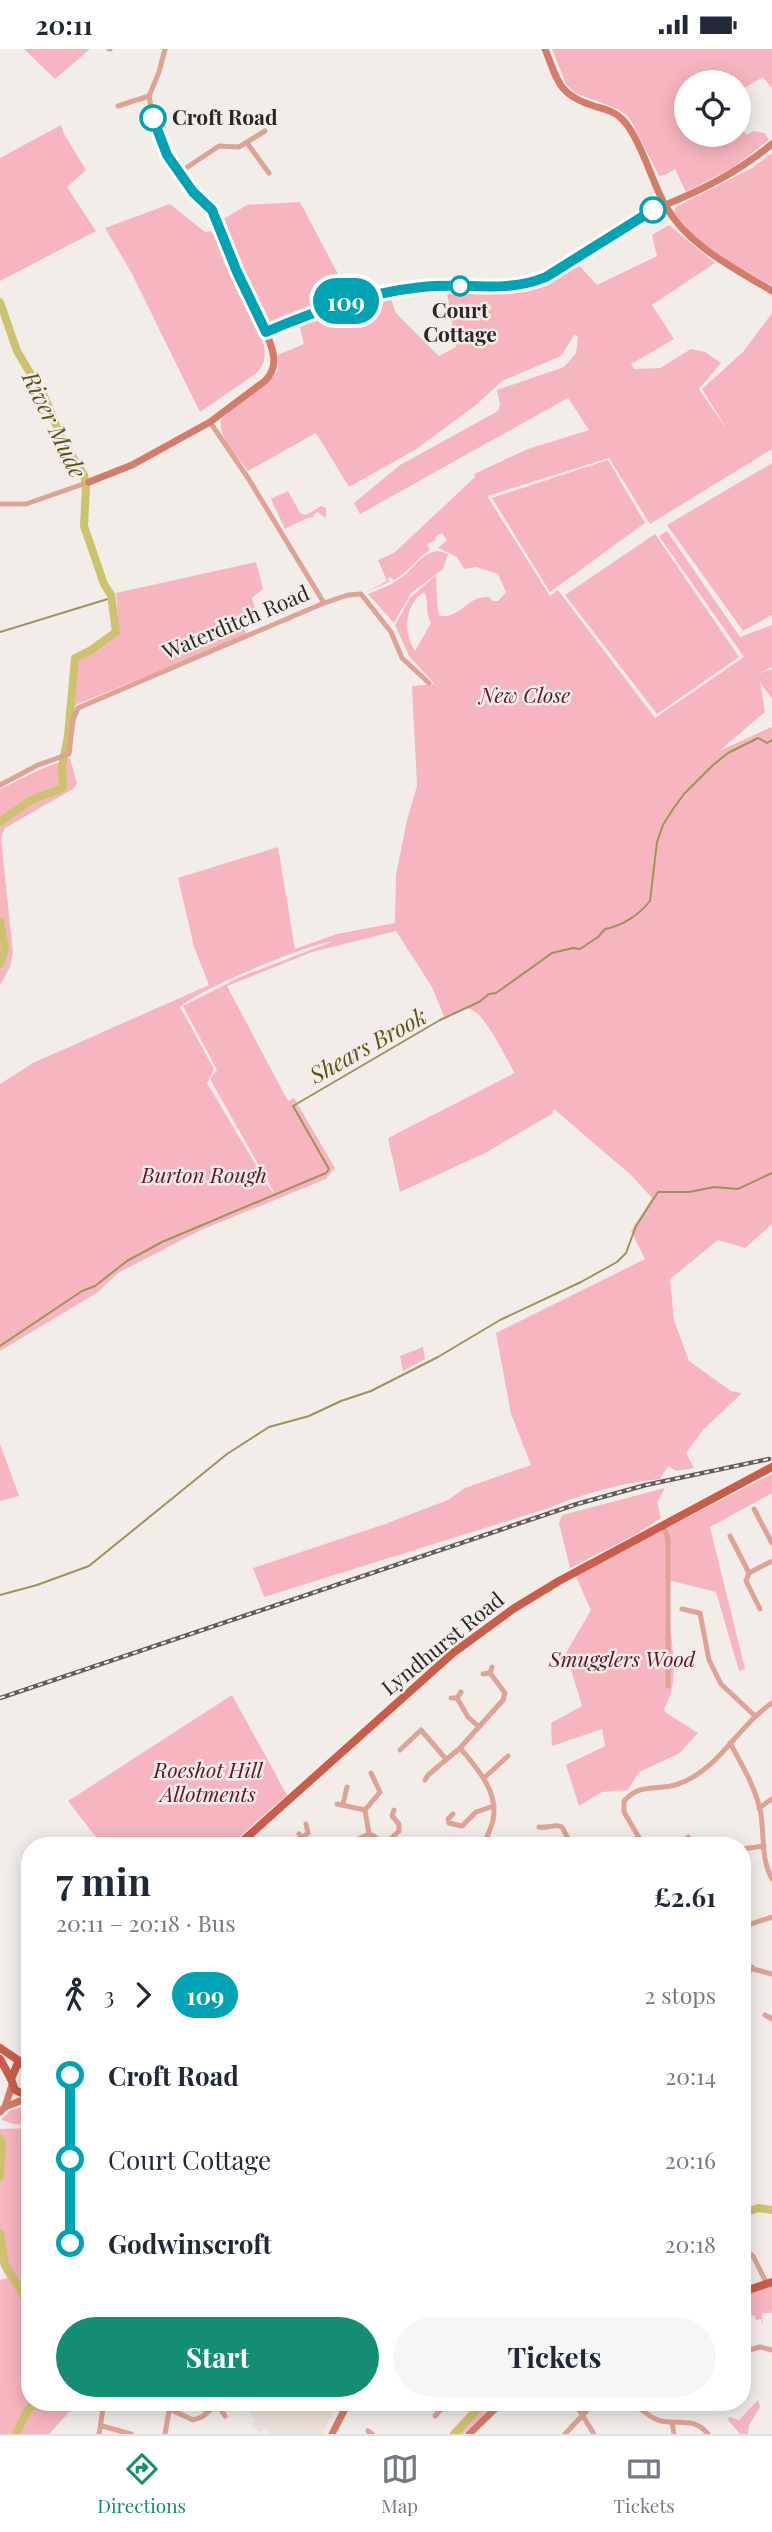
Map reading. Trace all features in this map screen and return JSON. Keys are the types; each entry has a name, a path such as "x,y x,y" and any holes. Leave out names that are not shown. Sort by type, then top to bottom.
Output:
{"main road":[{"name":"Lyndhurst Road","path":"247,1837 465,1644 513,1609 559,1581 772,1467"},
{"path":"0,2049 21,2059"},
{"path":"0,2059 21,2094"},
{"path":"12,2082 13,2069 21,2064"},
{"path":"751,2289 769,2283"}],"street":[{"path":"0,504 26,504 132,465 210,422 271,375 275,360 266,332 237,272 212,210 193,192 167,155 153,118 149,96 165,49"},
{"path":"545,49 561,87 570,96 613,112 629,127 665,205 682,229 697,243 772,291"},
{"path":"118,106 149,96"},
{"path":"180,171 219,146 239,147 265,131"},
{"path":"247,143 269,173"},
{"path":"266,332 318,310 393,291 426,286 527,285 546,277 634,221 734,173 772,144"},
{"name":"Waterditch Road","path":"0,785 38,765 69,754 73,720 78,708 324,603 248,478 210,422"},
{"path":"324,603 348,595 361,594 391,632 402,659 429,683"},
{"path":"754,1509 772,1543"},
{"path":"663,1525 668,1538 668,1686"},
{"path":"730,1536 749,1573"},
{"path":"760,1609 746,1581 749,1573 772,1562"},
{"path":"681,1609 700,1613 709,1660 721,1684 755,1716"},
{"path":"425,1780 460,1748 508,1693 488,1671"},
{"path":"456,1696 468,1717 480,1727"},
{"path":"639,1837 624,1812 624,1801 632,1792 646,1787 664,1787 701,1772 755,1716 772,1703"},
{"path":"400,1750 417,1732 424,1731 446,1759"},
{"path":"400,1739 405,1744"},
{"path":"730,1743 751,1783 760,1808 766,1864 772,1879"},
{"path":"460,1748 484,1778 494,1806 487,1837"},
{"path":"484,1778 509,1755"},
{"path":"370,1773 380,1791 365,1810 369,1835 372,1837"},
{"path":"346,1787 340,1804 365,1810"},
{"path":"760,1808 772,1799"},
{"path":"453,1814 448,1819 449,1823 461,1826 476,1812 494,1806"},
{"path":"391,1815 399,1824 399,1831 393,1837"},
{"path":"301,1837 308,1833 306,1824"},
{"path":"544,1830 553,1825 562,1827 567,1837"},
{"path":"365,1837 369,1835"},
{"path":"751,1848 764,1846"},
{"path":"751,1924 772,1917"},
{"path":"752,1967 772,1974"},
{"path":"765,2015 772,2019"},
{"path":"2,2110 12,2082"},
{"path":"2,2110 21,2101"},
{"path":"751,2255 769,2283"},
{"path":"751,2350 760,2347 772,2350"},
{"path":"99,2434 103,2411"},
{"path":"165,2434 169,2411"},
{"path":"171,2411 192,2420 207,2411"},
{"path":"221,2411 225,2416"},
{"path":"332,2434 344,2411"},
{"path":"435,2416 440,2411"},
{"path":"469,2434 493,2411"},
{"path":"579,2411 594,2434"},
{"path":"565,2434 587,2411"},
{"path":"644,2411 657,2420 700,2425 708,2434"},
{"path":"672,2422 674,2434"},
{"path":"102,2426 131,2434"}],"shaded area":[{"path":"248,2411 334,2411 322,2434 271,2434 266,2428 259,2433 251,2424 255,2419"}],"green space":[{"path":"24,49 90,49 55,79"},
{"path":"552,49 772,49 772,88 763,77 751,84 751,70 674,70 674,147 751,147 753,131 765,133 769,140 732,168 686,192 675,169 659,176 629,117 618,109 575,93 566,84"},
{"path":"61,125 86,170 67,187 96,231 0,281 0,158"},
{"path":"772,153 772,286 722,258 696,239 674,212 676,207 752,168"},
{"path":"300,202 346,289 268,326 222,220 247,205"},
{"path":"170,204 205,232 213,231 215,224 264,346 264,362 257,372 200,412 131,272 105,228"},
{"path":"669,225 715,263 652,305 674,339 631,364 634,369 660,368 691,349 705,352 721,363 699,389 728,431 702,389 743,352 772,313 772,449 650,524 609,458 487,496 550,596 558,590 655,718 744,657 659,536 667,531 740,637 772,625 772,667 758,674 772,669 772,699 760,682 765,712 719,751 772,727 772,1224 745,1248 718,1240 670,1279 674,1320 689,1361 731,1391 742,1393 703,1430 686,1453 694,1468 676,1471 668,1466 660,1479 589,1493 264,1597 253,1568 385,1524 448,1500 465,1488 531,1465 511,1414 496,1333 645,1259 631,1231 652,1198 632,1176 554,1109 552,1114 485,1153 400,1192 388,1138 515,1073 489,1028 476,1013 464,1009 445,1019 432,987 396,931 312,952 227,986 288,1101 294,1098 335,1168 326,1179 201,1230 118,1273 98,1292 0,1351 0,1084 33,1063 209,985 194,947 178,878 278,847 295,949 337,934 395,923 396,875 417,786 412,686 435,684 409,656 395,625 410,598 436,575 440,616 454,614 481,597 498,601 506,592 498,574 476,567 464,569 457,557 438,548 447,540 442,533 427,544 430,550 404,573 394,580 390,577 389,582 366,592 387,581 378,560 394,553 475,477 474,474 528,449 589,430 568,398 360,514 354,503 400,465 498,411 500,404 497,390 564,367 576,353 578,337 575,334 561,356 502,381 476,405 415,450 349,487 316,433 248,471 225,439 222,418 275,375 278,370 278,355 304,344 299,324 390,296 396,313 439,356 456,347 447,293 539,286 577,263 597,285 657,256 652,235","holes":["424,592 431,623 415,651 411,644 407,620 412,604","334,941 240,977 183,1006 217,1070 210,1079 275,1194 207,1083 214,1069 180,1007 254,968"]},
{"path":"608,460 645,523 550,592 492,498"},
{"path":"772,463 772,615 743,631 667,525"},
{"path":"288,491 300,513 306,515 321,506 326,508 326,518 317,512 314,517 285,529 271,499"},
{"path":"655,534 739,657 657,714 565,595"},
{"path":"438,551 448,554 443,569 411,593 394,623 368,594 395,582 426,555"},
{"path":"256,562 263,589 252,598 255,609 241,615 246,635 73,706 77,660 98,650 119,634 116,593"},
{"path":"70,758 77,784 73,789 5,828 1,838 13,953 10,967 0,985 0,789"},
{"path":"423,1347 425,1359 403,1371 400,1356"},
{"path":"0,1444 19,1496 0,1501"},
{"name":"Smugglers Wood","path":"772,1474 772,1493 710,1527 745,1669 739,1671 716,1592 668,1580 668,1612 674,1662 671,1694 664,1709 698,1733 680,1753 639,1772 628,1790 602,1792 579,1806 566,1765 605,1746 602,1729 552,1746 551,1723 582,1706 566,1653 591,1610 575,1575"},
{"path":"665,1488 657,1502 661,1518 570,1568 559,1523 562,1515"},
{"name":"Roeshot Hill Allotments","path":"232,1695 287,1795 239,1837 96,1837 68,1801"},
{"path":"21,2107 21,2124 1,2120 11,2110"},
{"path":"21,2128 21,2411 70,2411 49,2434 0,2434 0,2280 7,2278 0,2264 0,2129"},
{"path":"772,2284 772,2311 762,2313 763,2326 761,2319 756,2320 751,2314 751,2291"},
{"path":"758,2400 760,2407 749,2425 748,2434 740,2434 728,2420 729,2417 739,2420 751,2411"},
{"path":"473,2411 487,2411 463,2434 451,2434"}],"waterway":[{"name":"River Mude","path":"0,302 17,351 45,398 63,442 84,475 84,526 104,584 111,595 116,632 75,658 68,736 62,767 63,788 31,800 0,822"},
{"path":"0,632 111,598"},
{"name":"Shears Brook","path":"0,1346 82,1291 95,1286 127,1261 162,1242 326,1173 329,1169 293,1106 440,1020 479,1002 489,994 496,993 552,953 580,949 605,929 624,923 635,915 650,901 657,842 663,825 684,794 728,753 758,738 767,743 772,740"},
{"name":"River Mude","path":"0,922 5,949 0,964"},
{"path":"0,1595 89,1566 227,1454 269,1427 309,1416 371,1391 438,1357 500,1320 617,1262 626,1253 636,1226 658,1192 689,1192 714,1187 738,1189 772,1173"},
{"name":"River Mude","path":"0,2139 0,2177"},
{"path":"751,2211 758,2208 772,2210"},
{"name":"River Mude","path":"0,2233 5,2265 21,2290"},
{"name":"River Mude","path":"16,2434 27,2411"},
{"path":"454,2434 476,2411"}],"railway":[{"path":"0,1698 577,1504 646,1485 769,1459"}],"bus line":[{"name":"109","path":"153,118 167,155 193,192 212,210 237,272 266,332 318,310 393,291 426,286 527,285 546,277 653,210"}],"place":[{"name":"Croft Road","path":"153,118"},
{"name":"Court Cottage","path":"460,286"}],"park label":[{"name":"New Close","path":"525,696"},
{"name":"Burton Rough","path":"204,1176"}]}
